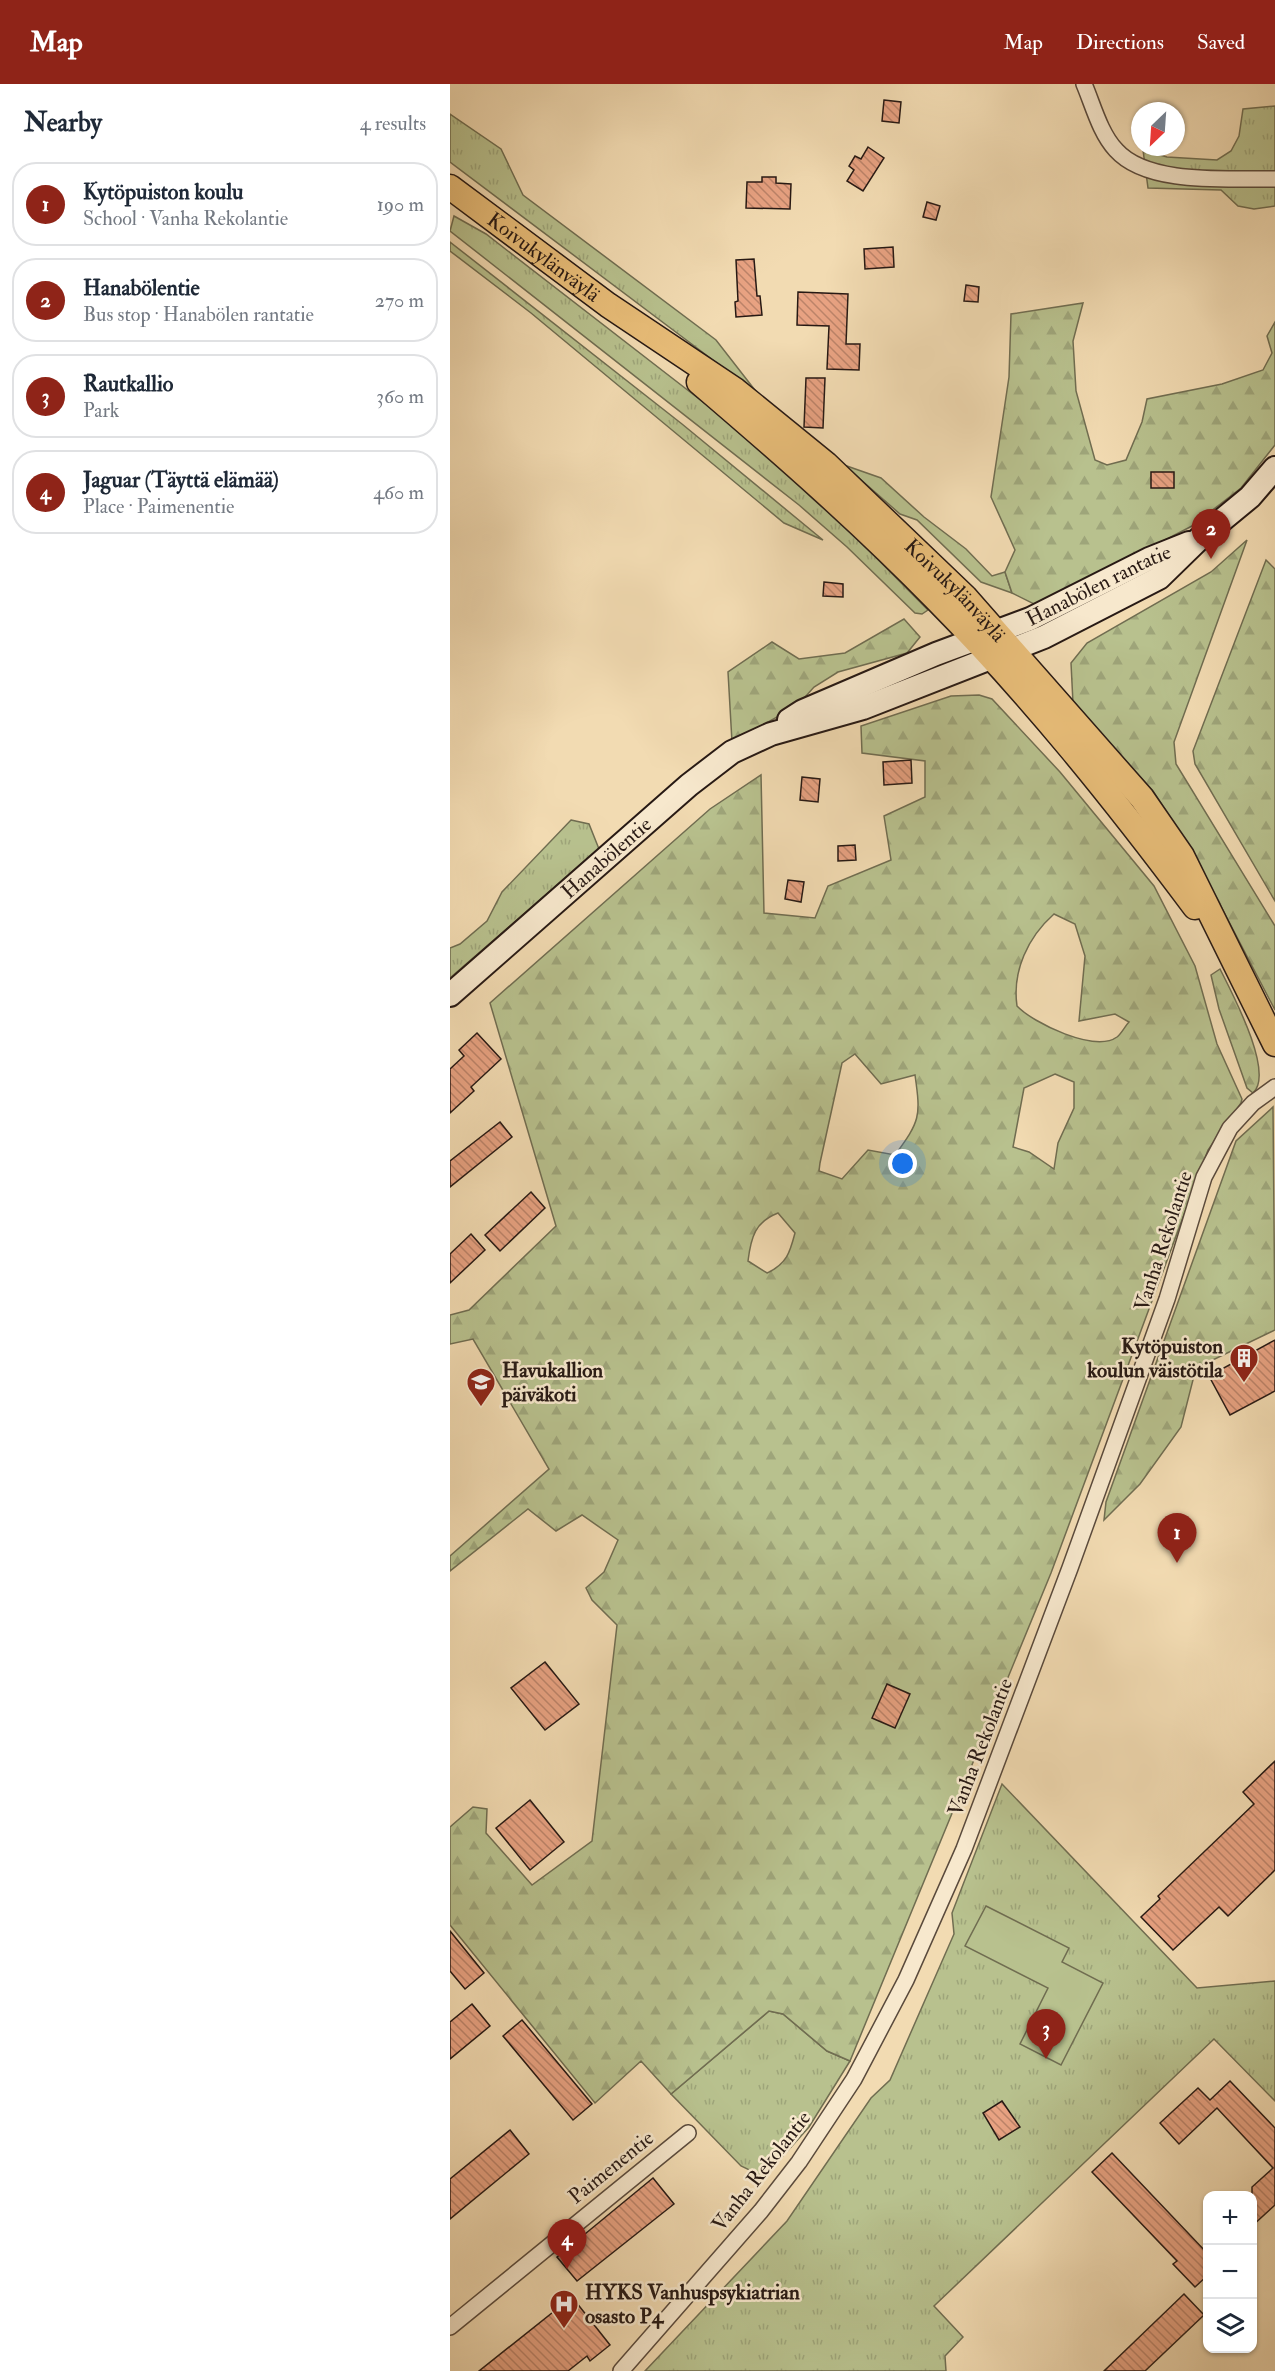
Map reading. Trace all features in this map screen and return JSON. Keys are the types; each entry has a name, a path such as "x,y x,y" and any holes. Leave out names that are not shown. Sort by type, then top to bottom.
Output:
{"main road":[{"name":"Koivukylänväylä","path":"450,187 608,304 813,480 939,601 993,644 1142,798 1182,856 1225,947 1275,1044"},
{"name":"Hanabölen rantatie","path":"993,644 1044,637 1159,578 1199,539 1250,498 1275,468"},
{"name":"Hanabölentie","path":"450,995 689,785 732,752 771,734 803,711 993,644"}],"street":[{"path":"1084,84 1107,138 1115,150 1130,162 1144,169 1192,177 1275,179"},
{"name":"Vanha Rekolantie","path":"621,2371 761,2211 799,2162 854,2079 906,1980 964,1849 1070,1568 1167,1299 1204,1177 1230,1128 1253,1103 1275,1087"},
{"name":"Paimenentie","path":"450,2327 688,2133"}],"green space":[{"path":"1275,106 1275,206 1254,209 1238,206 1221,190 1148,188 1144,156 1217,160 1231,151 1239,136 1243,109"},
{"path":"450,114 501,149 523,195 716,340 758,394 450,162"},
{"path":"454,216 486,234 725,419 822,503 928,610 922,614 915,613 847,547 799,505 450,231"},
{"path":"450,242 682,424 823,540 784,523 531,313 450,251"},
{"path":"1083,303 1073,341 1076,391 1095,460 1107,465 1126,460 1142,422 1147,399 1222,384 1263,370 1272,353 1267,336 1275,322 1275,445 1241,488 1192,526 1038,606 1012,593 1005,572 1015,550 991,497 1009,377 1011,314"},
{"path":"844,465 881,478 924,517 966,549 992,576 1005,572 1012,593 981,582 917,520 900,514"},
{"path":"1247,540 1174,742 1176,764 1275,926 1275,1010 1192,851 1153,791 1073,703 1071,663 1087,643 1211,572"},
{"path":"1266,560 1275,569 1275,901 1195,764 1193,751"},
{"path":"904,619 920,637 907,653 838,672 814,687 797,706 732,742 728,672 772,642 799,659 845,653"},
{"path":"979,695 992,699 1060,772 1154,886 1195,966 1217,1044 1242,1099 1241,1103 1208,1150 1051,1573 850,2061 827,2051 783,2014 769,2011 671,2094 641,2061 595,2103 450,1925 450,1827 473,1807 487,1809 486,1833 532,1885 592,1841 617,1625 592,1600 586,1588 604,1572 618,1540 582,1515 556,1531 528,1509 450,1571 450,1556 549,1469 473,1339 450,1344 450,1315 469,1310 556,1226 490,1003 710,809 761,775 764,913 815,918 828,886 891,860 884,816 925,797 925,761 862,753 861,726 951,696","holes":["1054,914 1075,924 1085,956 1079,1021 1115,1014 1129,1022 1117,1037 1107,1041 1080,1039 1036,1020 1017,1006 1017,980 1024,956 1045,923","855,1054 881,1084 915,1075 918,1100 914,1126 895,1155 868,1150 842,1179 819,1171 842,1063","1055,1074 1074,1082 1074,1108 1058,1143 1054,1169 1029,1152 1013,1147 1024,1088","778,1213 795,1233 787,1257 779,1266 767,1273 748,1261 756,1231 770,1217"]},
{"path":"571,820 589,824 599,849 450,978 450,948 460,944 487,921 502,892"},
{"path":"1220,969 1242,1014 1255,1051 1259,1069 1258,1083 1253,1093 1247,1088 1219,1009 1211,975"},
{"path":"1273,1107 1275,1330 1196,1368 1181,1427 1140,1484 1104,1520 1106,1502 1236,1141"},
{"path":"1002,1784 1197,1988 1275,1981 1275,2101 1214,2039 934,2306 963,2337 945,2356 946,2371 645,2371 787,2221 871,2098 890,2080 954,1934 952,1913"},
{"path":"986,1906 1069,1948 1062,1962 1103,1983 1061,2065 1020,2044 1048,1988 965,1946"},
{"path":"769,2011 783,2014 827,2051 850,2061 809,2127 764,2177 741,2166 671,2094"}],"building":[{"path":"884,100 901,102 899,123 882,121"},
{"path":"868,147 884,158 863,191 847,181 854,170 849,166 855,156 861,159"},
{"path":"762,177 776,177 776,183 791,184 790,209 746,208 747,182 762,182"},
{"path":"927,202 940,206 936,220 923,217"},
{"path":"893,247 894,267 865,269 864,249"},
{"path":"754,259 757,296 760,296 762,315 736,317 735,302 738,301 736,260"},
{"path":"966,285 979,287 978,302 964,301"},
{"path":"798,292 848,294 846,344 860,344 859,370 827,369 829,326 797,325"},
{"path":"806,378 825,378 823,428 804,427"},
{"path":"1151,472 1174,472 1174,488 1151,488"},
{"path":"824,582 843,584 843,597 823,596"},
{"path":"911,760 912,783 884,785 883,762"},
{"path":"802,777 820,779 818,802 800,800"},
{"path":"855,845 856,860 838,861 838,846"},
{"path":"788,880 804,882 801,902 785,899"},
{"path":"477,1033 501,1059 471,1087 474,1091 450,1113 450,1069 464,1056 459,1050"},
{"path":"500,1122 512,1137 450,1187 450,1161"},
{"path":"531,1192 545,1208 500,1251 485,1235"},
{"path":"471,1234 485,1250 450,1283 450,1254"},
{"name":"Kytöpuiston koulun väistötila","path":"1275,1340 1275,1391 1230,1415 1209,1376"},
{"path":"545,1662 579,1704 545,1730 511,1688"},
{"path":"887,1684 910,1694 895,1728 872,1718"},
{"path":"1275,1761 1275,1870 1228,1916 1219,1907 1173,1950 1141,1917 1160,1899 1158,1896 1254,1804 1243,1792"},
{"path":"530,1800 564,1842 530,1870 496,1828"},
{"path":"450,1931 484,1973 465,1989 450,1971"},
{"path":"472,2004 490,2026 450,2059 450,2022"},
{"path":"522,2020 592,2104 573,2120 503,2036"},
{"path":"1230,2081 1275,2128 1275,2205 1257,2221 1257,2191 1252,2191 1252,2187 1273,2168 1217,2108 1179,2144 1160,2123 1198,2088 1210,2100"},
{"path":"1002,2101 1020,2127 999,2140 983,2113"},
{"path":"510,2130 529,2154 450,2219 450,2179"},
{"path":"1112,2153 1203,2249 1203,2280 1195,2287 1173,2264 1177,2261 1092,2172"},
{"path":"653,2178 674,2204 577,2281 557,2257"},
{"path":"1184,2294 1203,2314 1145,2371 1104,2371"},
{"name":"HYKS Vanhuspsykiatrian osasto P4","path":"572,2297 610,2345 590,2361 587,2356 568,2371 479,2371"}],"place":[{"name":"Hanabölentie","path":"1211,559"},
{"name":"Kytöpuiston koulun väistötila","path":"1244,1384"},
{"name":"Havukallion päiväkoti","path":"481,1408"},
{"name":"Kytöpuiston koulu","path":"1177,1563"},
{"name":"Rautkallio","path":"1046,2059"},
{"name":"Jaguar (Täyttä elämää)","path":"567,2269"},
{"name":"HYKS Vanhuspsykiatrian osasto P4","path":"564,2330"}]}
